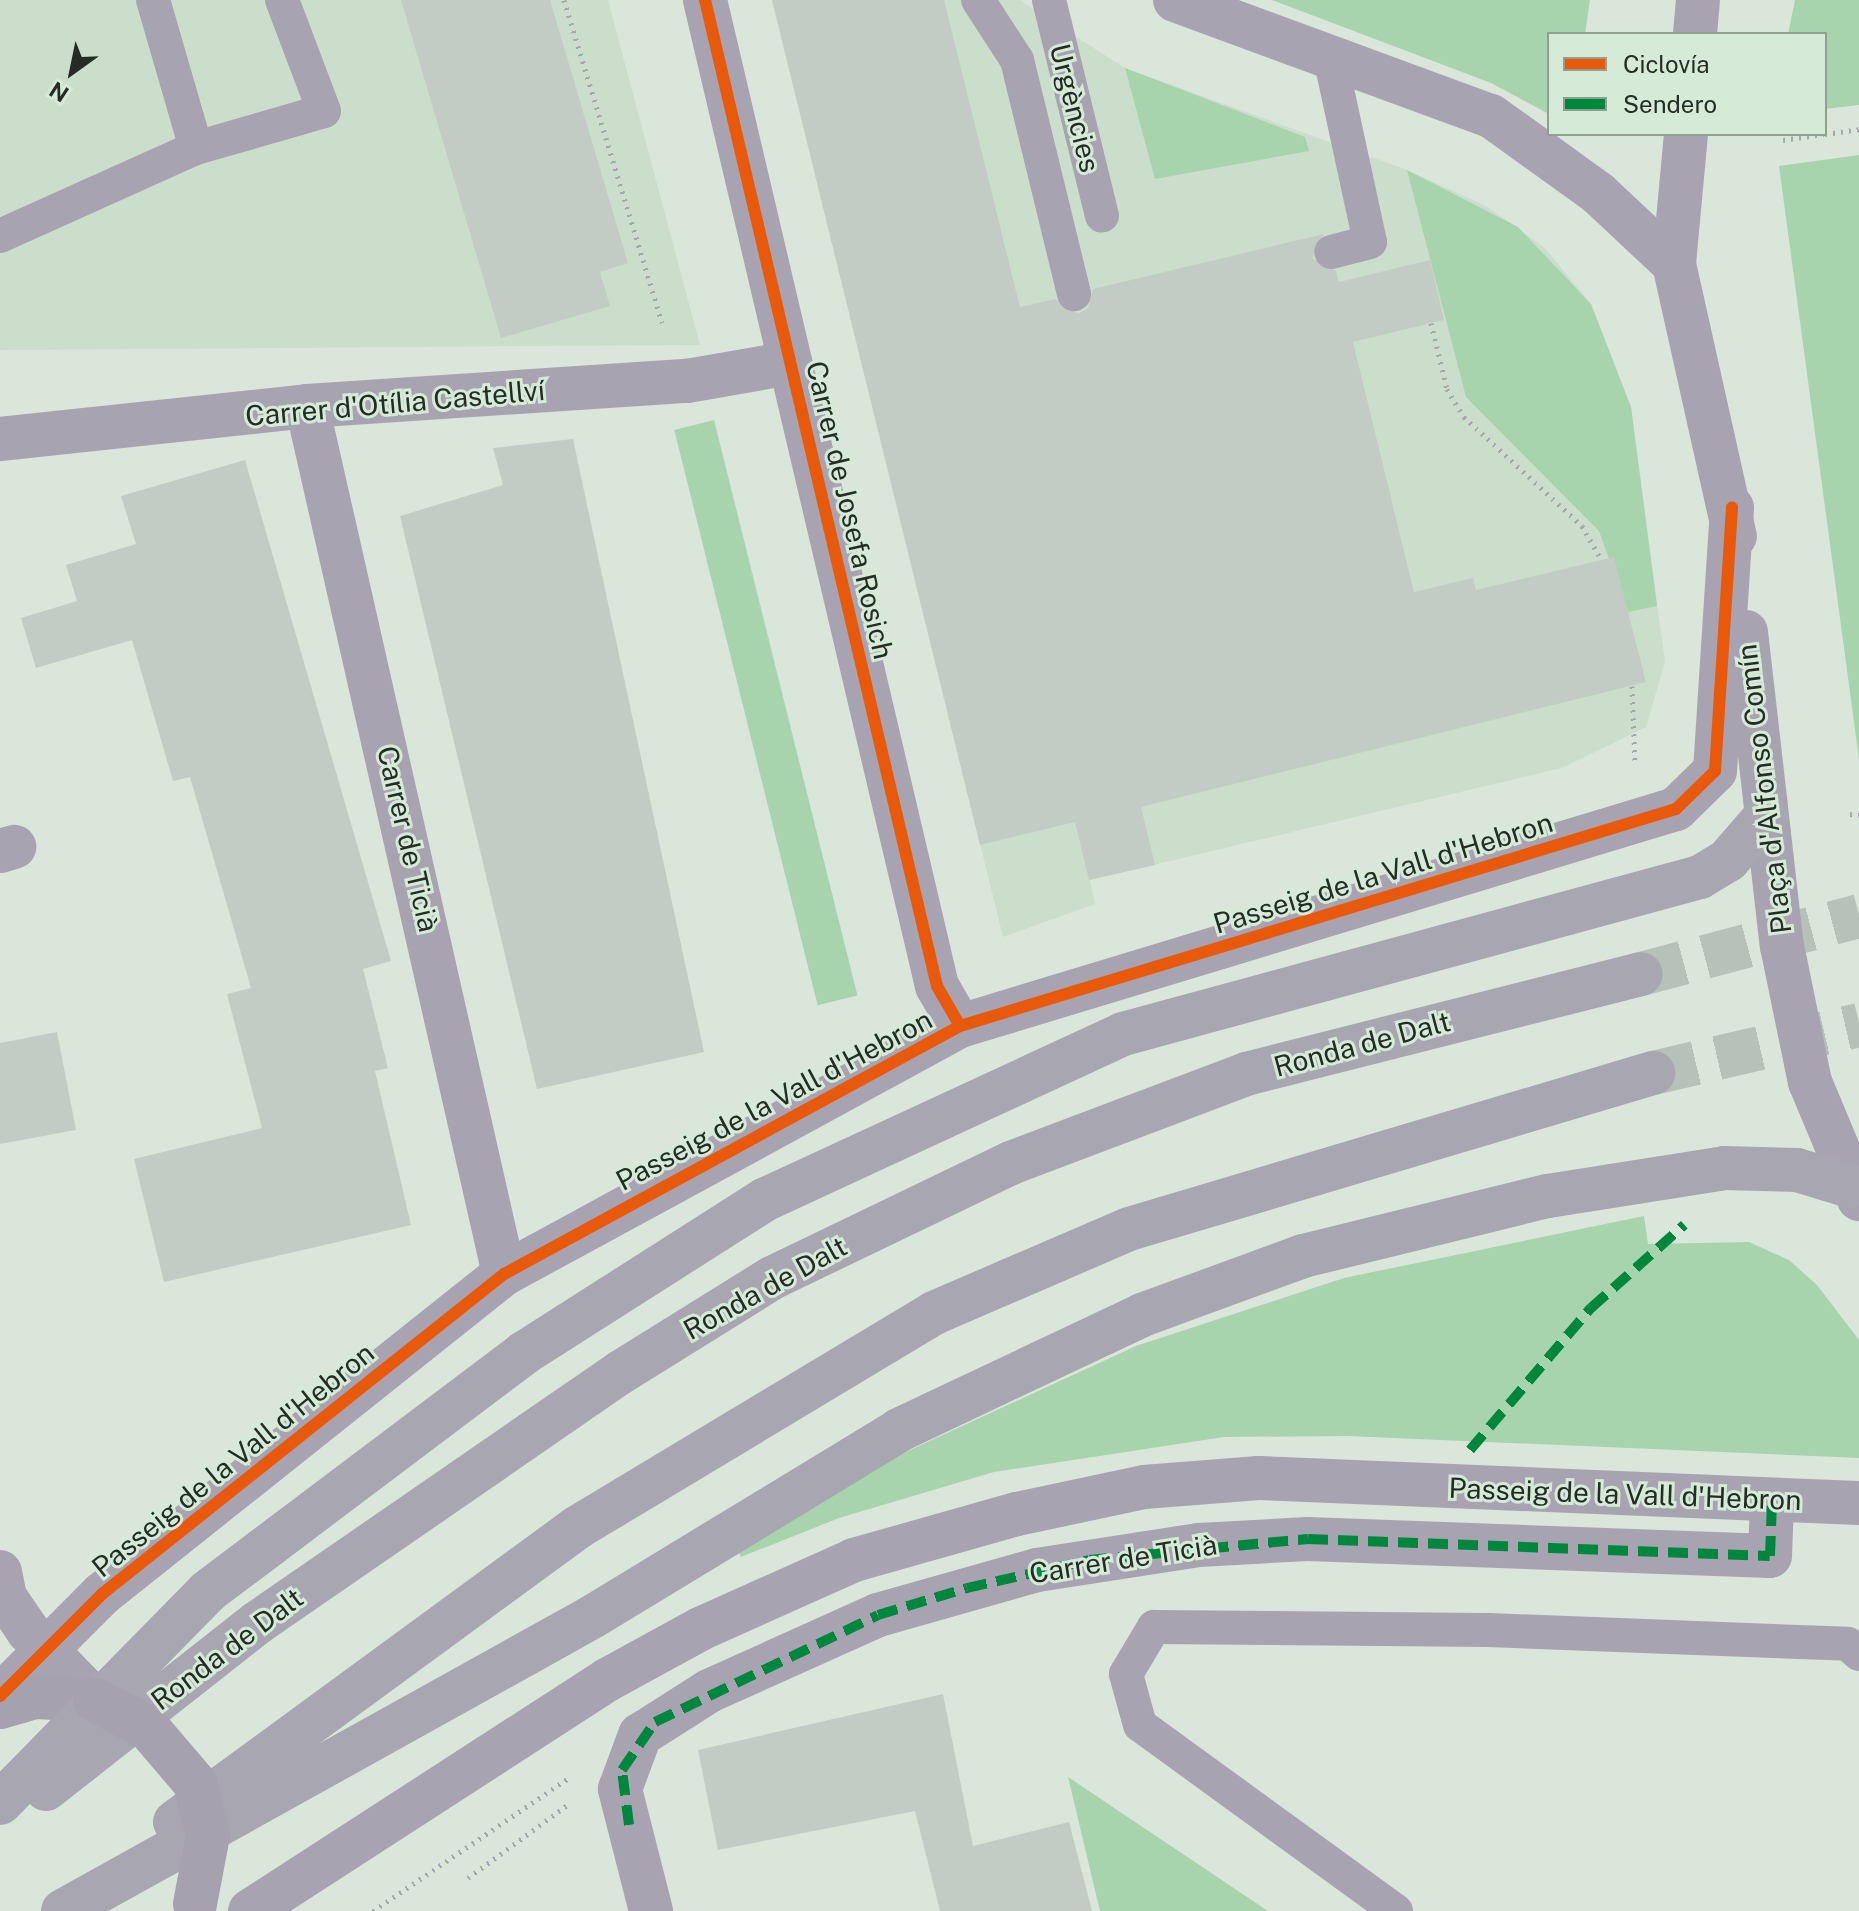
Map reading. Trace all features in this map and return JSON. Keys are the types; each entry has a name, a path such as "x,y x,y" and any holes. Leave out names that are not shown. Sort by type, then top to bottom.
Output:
{"highway":[{"path":"0,1803 207,1592 524,1353 764,1200 1123,1034 1700,877 1728,860 1766,816"},
{"name":"Ronda de Dalt","path":"0,1825 257,1623 621,1372 772,1278 1011,1163 1246,1074 1641,974"},
{"path":"53,1911 578,1527 934,1313 1129,1229 1653,1073"},
{"path":"63,1911 592,1617 899,1430 1142,1315 1303,1256 1548,1196 1724,1168 1797,1170 1855,1192"}],"main road":[{"path":"0,1707 87,1699 148,1728 195,1783 208,1835 193,1909"}],"street":[{"name":"Carrer de Josefa Rosich","path":"705,0 937,986 960,1026"},
{"path":"1175,0 1491,116 1598,193 1674,264"},
{"path":"1695,32 1698,0"},
{"name":"Plaça d'Alfonso Comín","path":"1686,136 1674,264 1732,508 1782,946 1810,1082 1855,1192"},
{"name":"Carrer d'Otília Castellví","path":"0,439 307,406 687,381 790,363"},
{"name":"Carrer de Ticià","path":"307,406 504,1274"},
{"name":"Passeig de la Vall d'Hebron","path":"0,1696 41,1648 504,1274 960,1026 1676,809 1715,771 1732,508"},
{"name":"Passeig de la Vall d'Hebron","path":"250,1911 653,1654 775,1592 935,1535 1144,1487 1259,1478 1859,1503"},
{"name":"Carrer de Ticià","path":"651,1911 620,1789 640,1735 709,1691 878,1615 1037,1570 1199,1545 1308,1539 1770,1556 1772,1501"},
{"path":"0,1572 5,1597 41,1648 87,1699"}],"lane":[{"path":"153,0 196,148"},
{"path":"0,236 196,148 324,111 282,0"},
{"path":"978,0 1017,60 1074,294"},
{"name":"Urgències","path":"1049,0 1102,216"},
{"path":"1330,57 1370,242 1331,252"},
{"path":"1396,1911 1140,1725 1126,1674 1154,1627 1488,1630 1848,1644 1859,1654"}],"path":[{"path":"564,0 662,322"},
{"path":"1827,134 1859,129"},
{"path":"1783,140 1810,136"},
{"path":"1431,323 1447,389 1464,417 1582,526 1602,560"},
{"path":"1632,686 1636,770"},
{"path":"1850,814 1859,815"},
{"path":"373,1911 583,1768"},
{"path":"468,1878 576,1798"}],"shaded area":[{"path":"0,0 608,0 700,345 0,350"},
{"path":"772,0 1019,0 1125,68 1407,170 1488,207 1545,248 1591,304 1631,407 1665,662 1646,727 1562,768 1090,880 1095,904 1003,937"}],"green space":[{"path":"1272,0 1590,0 1585,32 1547,32 1547,113 1491,83"},
{"path":"1795,0 1859,0 1859,105 1827,109 1827,32 1788,32"},
{"path":"1125,68 1305,137 1309,151 1155,179"},
{"path":"1859,155 1859,759 1779,166"},
{"path":"1407,170 1518,227 1591,304 1631,407 1657,606 1628,612 1599,531 1466,397"},
{"path":"714,420 857,995 818,1005 674,430"},
{"path":"1644,1216 1648,1244 1749,1242 1789,1260 1817,1285 1859,1340 1859,1458 1348,1436 1224,1437 994,1472 839,1518 741,1557 738,1551 895,1457 1136,1346 1344,1278"},
{"path":"1068,1777 1268,1911 1100,1911"}],"building":[{"path":"401,0 550,0 628,263 600,272 610,306 501,338"},
{"path":"772,0 944,0 1020,307 1055,299 1078,314 1088,308 1093,289 1324,234 1312,258 1336,271 1339,282 1430,260 1444,320 1353,342 1414,592 1473,578 1476,590 1614,557 1646,682 1141,807 1155,865 1089,880 1075,822 980,845"},
{"path":"573,439 704,1052 537,1089 400,516 503,485 493,448"},
{"path":"245,460 391,961 363,969 388,1068 375,1071 411,1225 164,1282 134,1159 262,1128 227,994 251,988 190,777 173,781 132,640 36,668 21,618 77,601 66,565 136,544 121,496"},
{"path":"57,1032 76,1130 0,1144 0,1043"},
{"path":"943,1694 973,1846 1069,1822 1092,1911 940,1911 915,1811 718,1850 698,1750"}],"tunnel":[{"path":"1641,974 1859,916"},
{"path":"1653,1073 1859,1025"}],"marked path":[{"path":"1470,1450 1591,1308 1684,1225"},
{"path":"629,1825 622,1770 655,1722 878,1615 967,1588 1089,1560 1308,1539 1770,1556 1772,1501"}],"cycle path":[{"path":"705,0 937,986 960,1026"},
{"path":"0,1696 102,1594 504,1274 960,1026 1676,809 1715,771 1732,508"}]}
